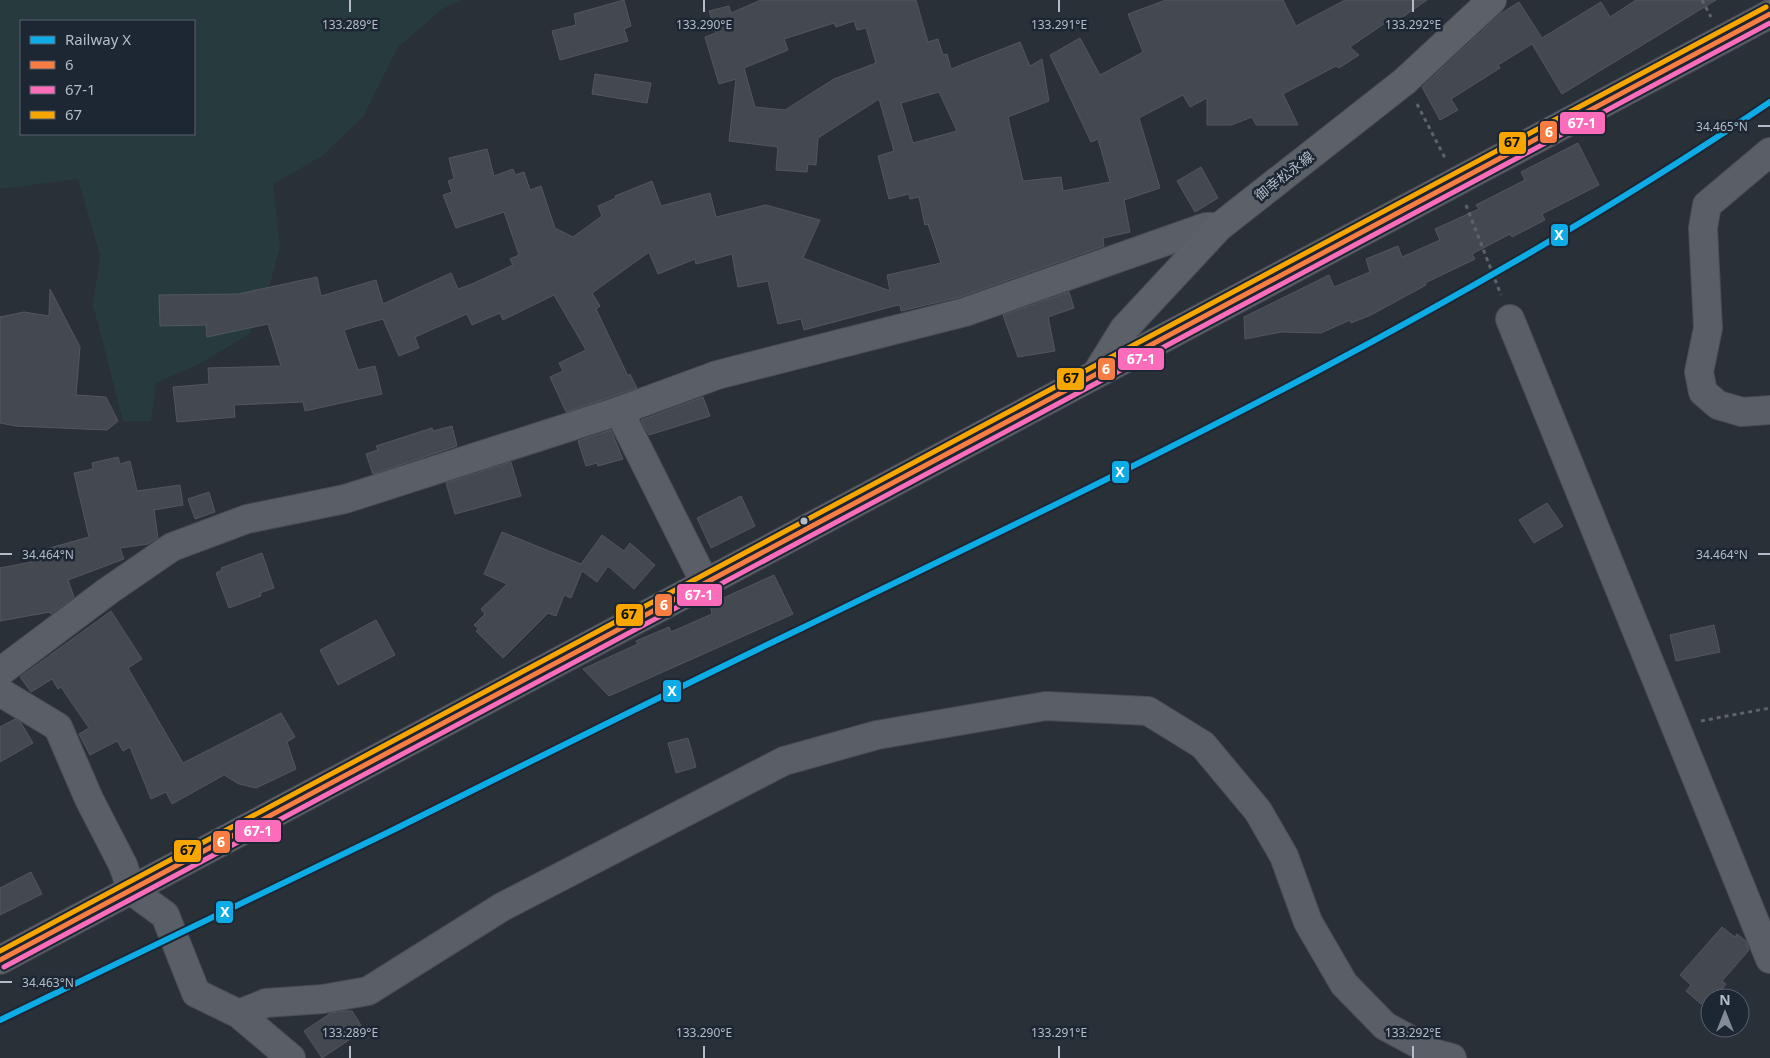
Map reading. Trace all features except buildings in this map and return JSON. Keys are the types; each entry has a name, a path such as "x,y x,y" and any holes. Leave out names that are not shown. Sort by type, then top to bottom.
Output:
{"main road":[{"name":"御幸松永線","path":"1098,372 1124,329 1219,227 1405,81 1492,0"},
{"path":"0,960 1770,14"}],"street":[{"path":"1770,152 1706,205 1703,228 1708,328 1699,372 1703,392 1718,405 1742,412 1770,410"},
{"path":"0,672 108,591 172,547 247,519 345,500 619,411 717,375 965,312 1206,227 1219,227"},
{"path":"1510,319 1770,959"},
{"path":"619,411 705,583"},
{"path":"0,692 58,727 89,799 123,865 132,891 165,915 196,993 239,1014 290,1058"},
{"path":"239,1014 266,1003 323,999 368,991 502,907 784,761 877,735 1046,706 1148,711 1203,745 1258,811 1284,856 1308,922 1344,984 1385,1026 1437,1054 1452,1058"}],"path":[{"path":"1405,81 1457,182 1510,319"},
{"path":"1676,726 1770,708"}],"green space":[{"path":"0,0 462,0 442,9 398,47 363,117 322,156 273,184 280,246 265,303 249,334 203,362 156,383 151,421 123,421 93,305 100,255 78,179 0,189"}],"rail line":[{"name":"X","path":"0,1020 1050,507 1295,383 1417,317 1536,249 1654,177 1770,102"}],"transit line":[{"name":"67","path":"0,951 1766,7"},
{"name":"6","path":"0,960 1770,14"},
{"name":"67-1","path":"4,967 1770,23"}]}
